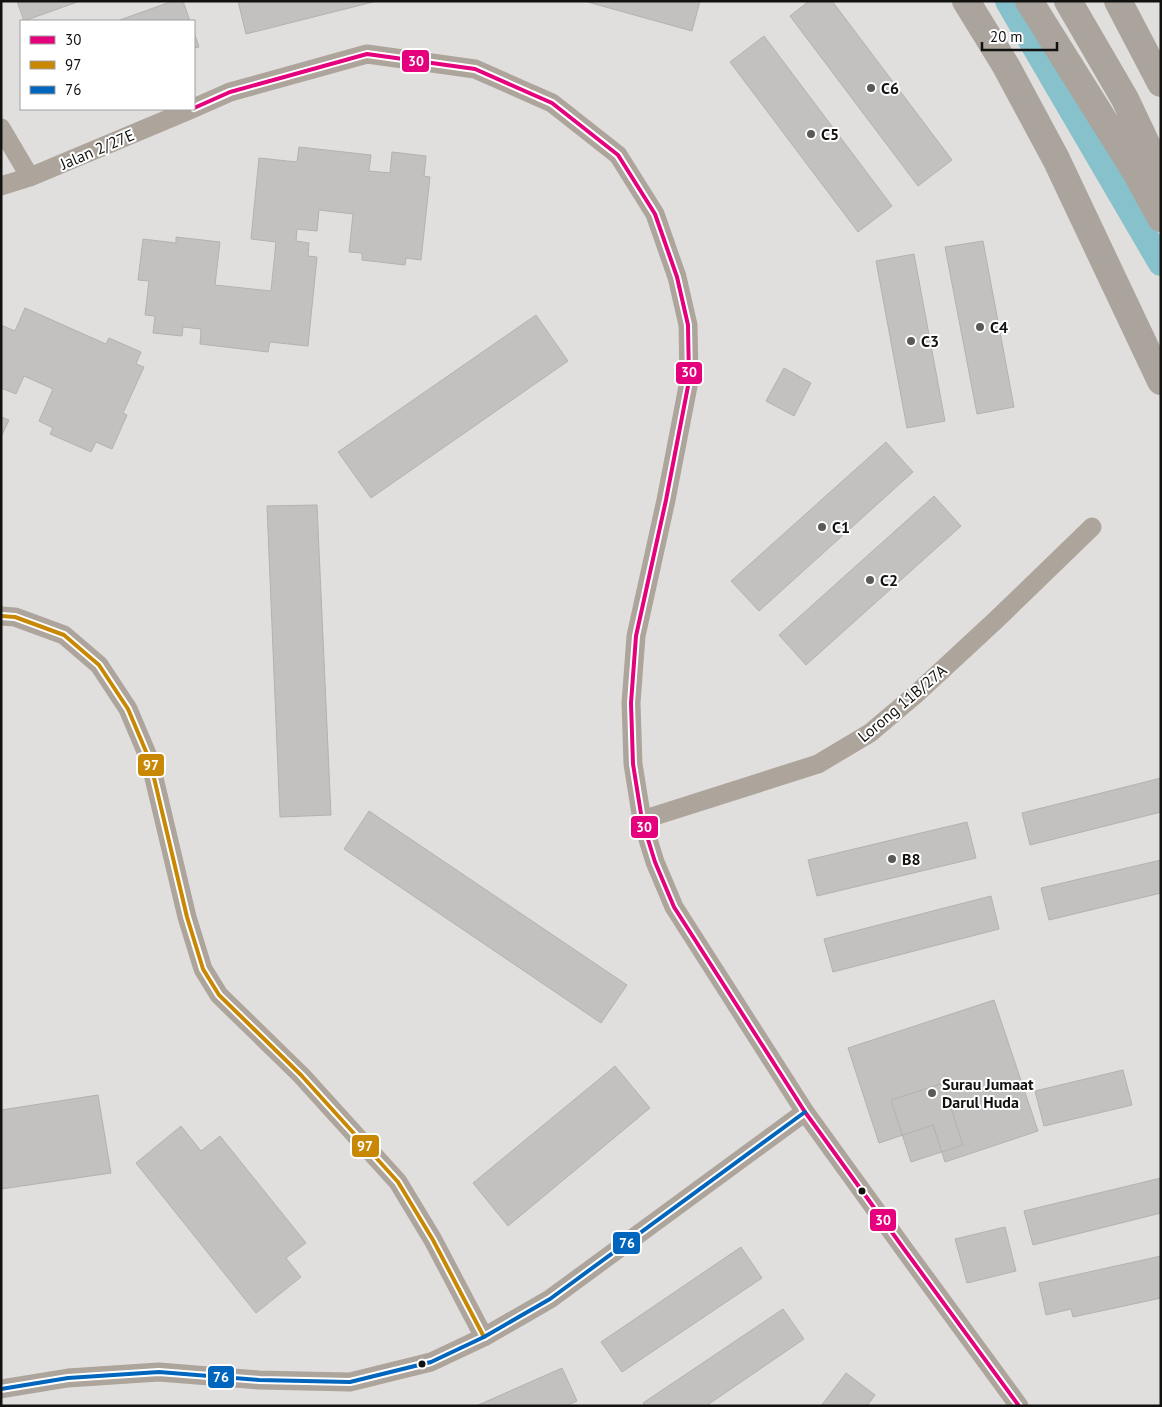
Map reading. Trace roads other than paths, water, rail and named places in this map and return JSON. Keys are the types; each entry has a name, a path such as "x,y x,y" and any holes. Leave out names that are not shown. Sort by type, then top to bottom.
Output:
{"highway":[{"path":"966,1 1006,66 1056,159 1161,381"},
{"path":"1029,1 1136,172 1161,218"},
{"path":"1040,1 1114,106 1161,180"},
{"path":"1068,1 1125,99 1161,175"},
{"path":"1119,4 1161,83"}],"street":[{"name":"Jalan 2/27E","path":"195,107 230,92 367,54 475,69 552,102 618,155 655,214 677,277 688,325 689,381 666,500 636,636 631,703 632,764 642,820 655,862 674,907 805,1112 1019,1406"},
{"name":"Jalan 2/27E","path":"1,186 30,177 188,110"},
{"path":"1,128 30,177"},
{"name":"Lorong 11B/27A","path":"642,820 818,764 870,733 943,670 1092,527"},
{"path":"1,616 15,617 64,635 99,665 128,709 150,761 187,917 204,969 219,995 301,1075 398,1182 433,1240 484,1337"},
{"path":"1,1388 68,1378 159,1372 259,1380 350,1382 431,1362 484,1337 550,1298 805,1112"}],"waterway":[{"path":"1008,1 1161,263"}],"place":[{"name":"C6","path":"871,88"},
{"name":"C5","path":"811,134"},
{"name":"C4","path":"980,327"},
{"name":"C3","path":"911,341"},
{"name":"C1","path":"822,527"},
{"name":"C2","path":"870,580"},
{"name":"B8","path":"892,859"},
{"name":"Surau Jumaat Darul Huda","path":"932,1093"}]}
